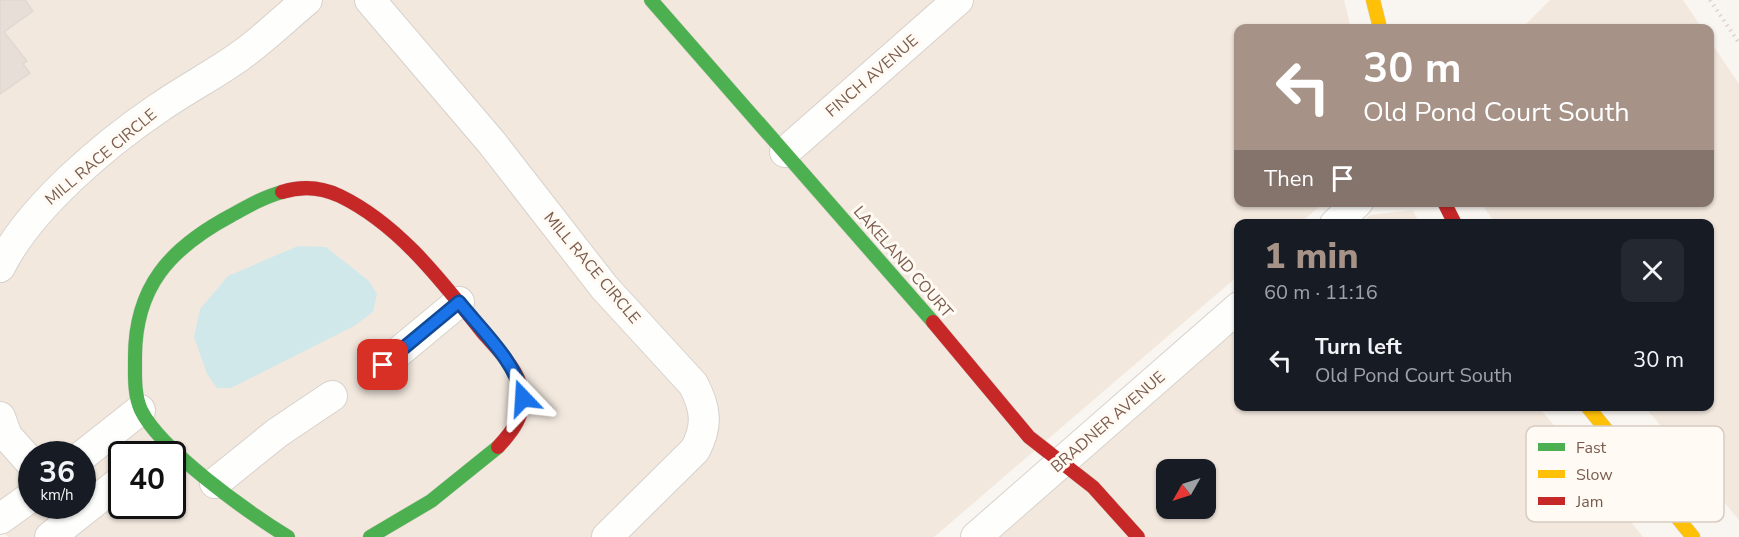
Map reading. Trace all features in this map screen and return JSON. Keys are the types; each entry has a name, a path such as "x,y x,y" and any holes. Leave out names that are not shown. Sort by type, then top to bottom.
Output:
{"street":[{"name":"MILL RACE CIRCLE","path":"0,267 24,227 115,141 159,108 241,55 307,0"},
{"name":"MILL RACE CIRCLE","path":"369,0 492,143 604,287 693,384 703,401 705,420 702,437 695,450 607,537"},
{"name":"LAKELAND COURT","path":"651,0 939,329 1029,437 1093,487 1138,537"},
{"name":"FINCH AVENUE","path":"785,152 958,0"},
{"path":"1373,0 1379,24"},
{"path":"156,441 140,410 135,360 138,319 145,293 163,266 176,250 202,230 283,190 316,188 334,193 363,209 408,246 459,302 516,376 523,398 521,416 516,429 483,464 369,537"},
{"path":"1340,219 1353,207"},
{"path":"383,365 459,302"},
{"name":"BRADNER AVENUE","path":"976,537 1234,312"},
{"path":"215,483 277,433 332,396"},
{"path":"96,445 140,410"},
{"path":"1591,411 1603,426"},
{"path":"0,417 7,436 18,448"},
{"path":"186,465 215,483 288,537"},
{"path":"50,537 77,520 108,492"},
{"path":"0,519 18,506"},
{"path":"1681,522 1693,537"}],"path":[{"path":"1710,0 1739,43"}],"shaded area":[{"path":"0,0 1344,0 1350,24 1234,24 1234,207 1319,207 1305,219 1234,219 1234,279 934,537 8,537 0,527"},
{"path":"1550,0 1683,0 1699,24 1526,24"},
{"path":"1714,47 1739,84 1739,520 1724,502 1724,426 1661,426 1648,411 1714,411 1714,219 1492,219 1484,207 1714,207"},
{"path":"1413,210 1417,219 1366,219 1370,215"},
{"path":"1234,332 1234,411 1542,411 1554,426 1526,426 1526,522 1631,522 1643,537 1000,537"}],"water":[{"path":"298,246 326,247 369,281 377,294 373,312 354,326 231,388 217,388 207,374 194,337 200,309 228,276"}],"building":[{"path":"0,0 25,0 33,11 4,32 27,61 23,64 30,73 0,94"}],"traffic: fast":[{"path":"651,0 933,322"},
{"path":"282,192 256,202 210,228 191,241 160,272 141,311 136,334 135,379 141,410 166,443 229,497 288,537"},
{"path":"370,537 431,501 498,447"}],"traffic: slow":[{"path":"1373,0 1379,24"},
{"path":"1591,411 1603,426"},
{"path":"1681,522 1693,537"}],"traffic: jam":[{"path":"282,192 311,188 340,196 362,208 382,223 401,239 436,276 507,360 520,383 523,399 520,415 509,435 498,447"},
{"path":"1446,207 1452,219"},
{"path":"933,322 1029,437 1093,487 1138,537"}],"route":[{"path":"383,365 459,302 512,368 520,384 523,398"}]}
